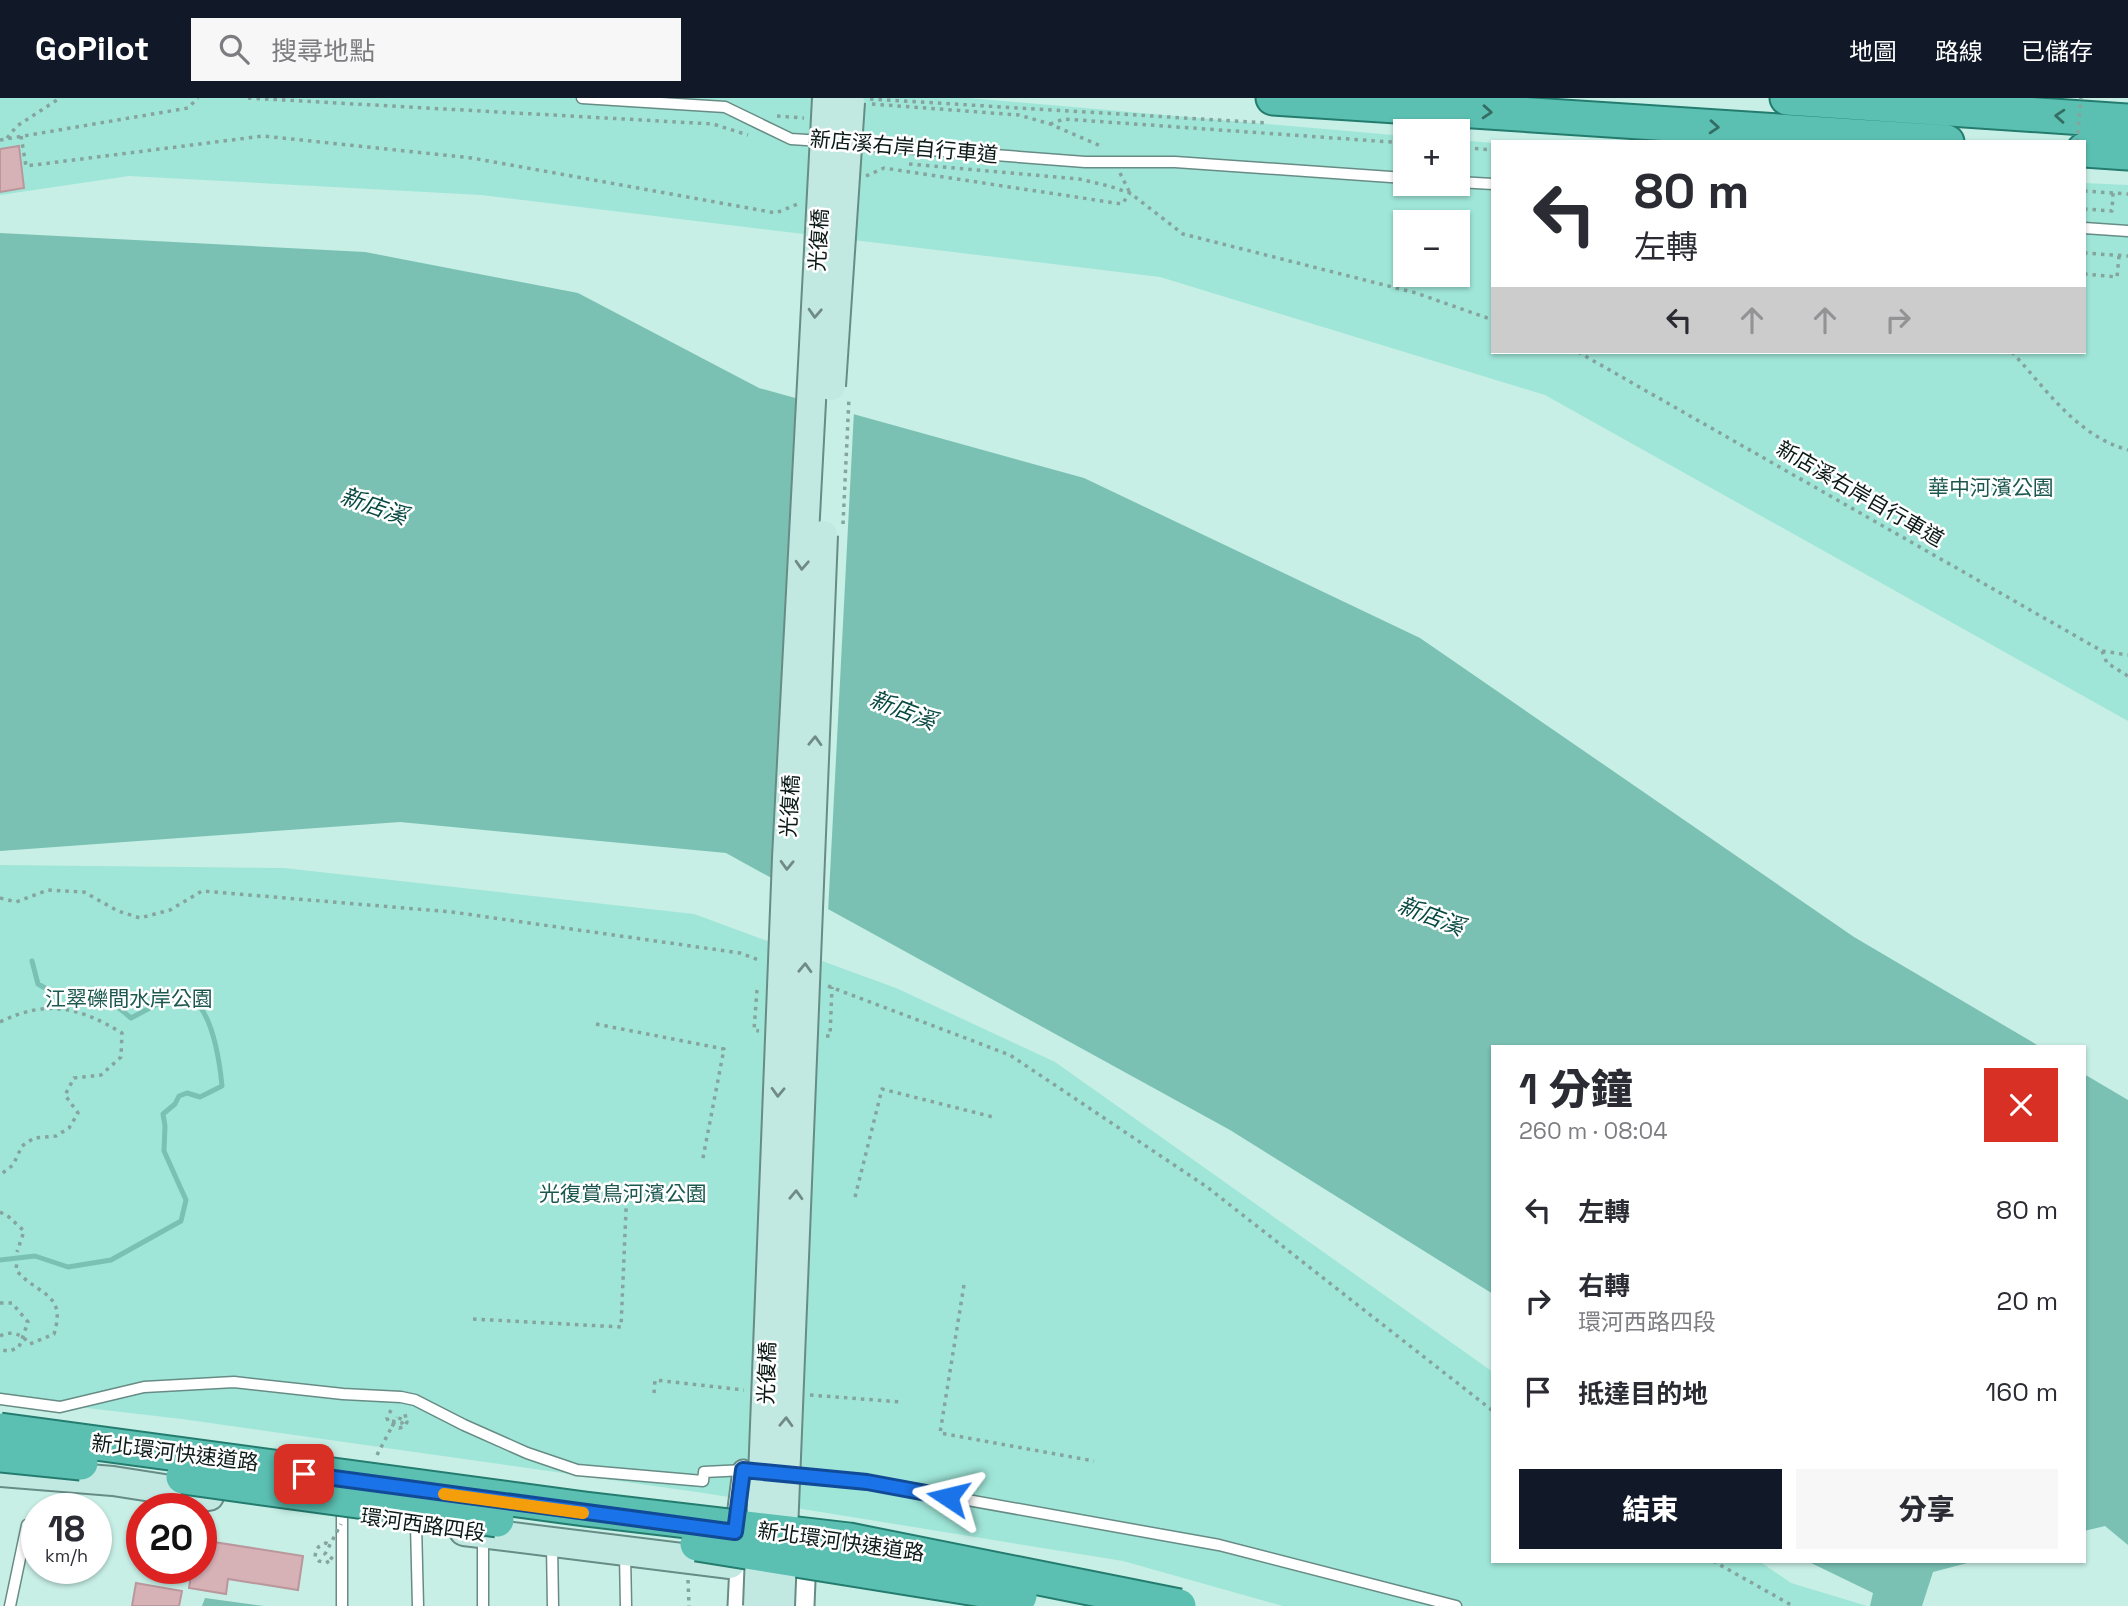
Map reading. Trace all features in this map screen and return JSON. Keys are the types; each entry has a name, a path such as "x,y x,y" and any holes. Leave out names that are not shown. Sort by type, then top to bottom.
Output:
{"highway":[{"path":"1787,98 2128,121"},
{"path":"1271,111 1903,140"},
{"path":"2086,150 2128,153"},
{"name":"新北環河快速道路","path":"0,1429 585,1509 849,1540 1179,1606"},
{"name":"新北環河快速道路","path":"0,1455 74,1462 389,1506 694,1543 993,1591 1064,1606"}],"main road":[{"name":"光復橋","path":"772,1515 827,439 850,100"},
{"name":"環河西路四段","path":"0,1429 430,1492 735,1532"},
{"name":"環河西路四段","path":"0,1472 113,1481 483,1534 740,1565 996,1606"},
{"path":"758,1606 772,1515"},
{"path":"772,1515 780,1606"},
{"path":"807,1541 856,1548 1133,1606"}],"street":[{"path":"738,1606 740,1565 735,1532 743,1470"},
{"path":"804,1606 807,1541"}],"lane":[{"path":"582,98 725,107 791,139 1085,162 1175,162 1393,177"},
{"path":"1470,183 1491,184"},
{"path":"2086,228 2128,232"},
{"path":"0,1399 60,1407 144,1387 234,1382 343,1394 401,1397 415,1400 464,1426 527,1453 577,1470 703,1481 704,1472 743,1470 867,1482 1219,1545 1456,1606"},
{"path":"342,1515 342,1606"},
{"path":"416,1524 418,1606"},
{"path":"483,1534 484,1606"},
{"path":"552,1542 553,1606"},
{"path":"625,1552 626,1606"},
{"path":"10,1606 21,1554"}],"path":[{"path":"3,140 17,126 60,98"},
{"path":"3,140 187,107 198,98"},
{"path":"248,98 713,124 757,137"},
{"path":"2077,140 2081,98"},
{"path":"850,100 1271,111"},
{"path":"850,100 1020,115 1050,124 1064,120 1393,142"},
{"path":"772,115 806,118"},
{"path":"21,136 26,166 263,136 472,158 776,213 812,198"},
{"path":"1470,148 1491,149"},
{"name":"新店溪右岸自行車道","path":"898,163 1079,179 1130,193 1183,234 1416,293 1491,319"},
{"path":"860,178 884,168 1122,204 1130,193"},
{"path":"2086,191 2128,194"},
{"path":"2086,209 2112,211 2113,193"},
{"path":"2086,253 2128,256"},
{"path":"2086,274 2117,277 2119,256"},
{"name":"新店溪右岸自行車道","path":"1588,354 2102,651 2128,655"},
{"path":"2014,354 2082,427 2110,445 2128,450"},
{"path":"2102,651 2107,663 2128,676"},
{"path":"0,1022 22,1011 66,1008 95,1017 122,1033 121,1057 102,1075 74,1078 65,1095 78,1113 69,1128 56,1136 34,1138 22,1146 13,1165 0,1175"},
{"path":"596,1024 724,1049 702,1163"},
{"path":"855,1197 882,1089 993,1117"},
{"path":"473,1319 621,1327 628,1187"},
{"path":"0,1212 24,1231 18,1252"},
{"path":"0,1336 11,1332 23,1336 30,1344 54,1334 59,1318 50,1298 24,1280 16,1270 17,1261"},
{"path":"964,1285 940,1433 1094,1461"},
{"path":"0,1303 12,1303 28,1322 19,1347 10,1351 0,1348"},
{"path":"654,1393 655,1380 755,1391"},
{"path":"801,1394 901,1402"},
{"path":"392,1421 402,1423 406,1418 406,1413 402,1409 392,1409 387,1418 394,1427 404,1427 407,1422 397,1417"},
{"path":"326,1543 333,1550 326,1563 315,1557 315,1550 319,1545 326,1543"},
{"path":"325,1554 333,1559"},
{"path":"1716,1563 1791,1606"}],"green space":[{"name":"華中河濱公園","path":"0,98 969,98 1393,135 1393,196 1470,196 1470,141 1491,143 1491,354 2086,354 2086,183 2128,185 2128,721 1545,395 1160,277 481,195 129,176 0,195"},
{"name":"光復賞鳥河濱公園","path":"0,865 284,868 694,914 896,988 1055,1062 1491,1371 1491,1563 1762,1563 1791,1583 1867,1606 1283,1606 1123,1561 704,1493 182,1419 0,1398"}],"water":[{"name":"新店溪","path":"0,233 365,252 578,293 759,388 1084,478 1420,638 1854,937 2037,1045 1491,1045 1491,1293 1230,1130 726,853 400,822 0,851"},
{"path":"2086,1075 2128,1100 2128,1545 2105,1526 2086,1531"},
{"path":"1811,1563 1967,1563 1933,1572 1922,1606 1870,1606 1873,1593"},
{"path":"205,1598 264,1606 202,1606"}],"pier":[{"path":"800,396 854,411 828,913 780,886"}],"building":[{"path":"19,146 24,188 0,192 0,149"},
{"path":"217,1543 303,1556 298,1590 228,1579 226,1594 189,1588 190,1584 217,1584"},
{"path":"136,1584 182,1591 179,1606 132,1606"}],"waterway":[{"path":"0,1260 35,1256 68,1267 111,1260 181,1221 186,1200 164,1151 163,1114 175,1104 179,1096 187,1093 200,1097 222,1086 213,1034 200,1007 186,997 163,1001 131,1018 95,994 76,990 52,992 38,984 32,961"}],"slow traffic":[{"path":"444,1494 583,1513"}],"route":[{"path":"304,1474 735,1532 743,1470 867,1482 948,1497"}],"park label":[{"name":"江翠礫間水岸公園","path":"129,999"}]}
